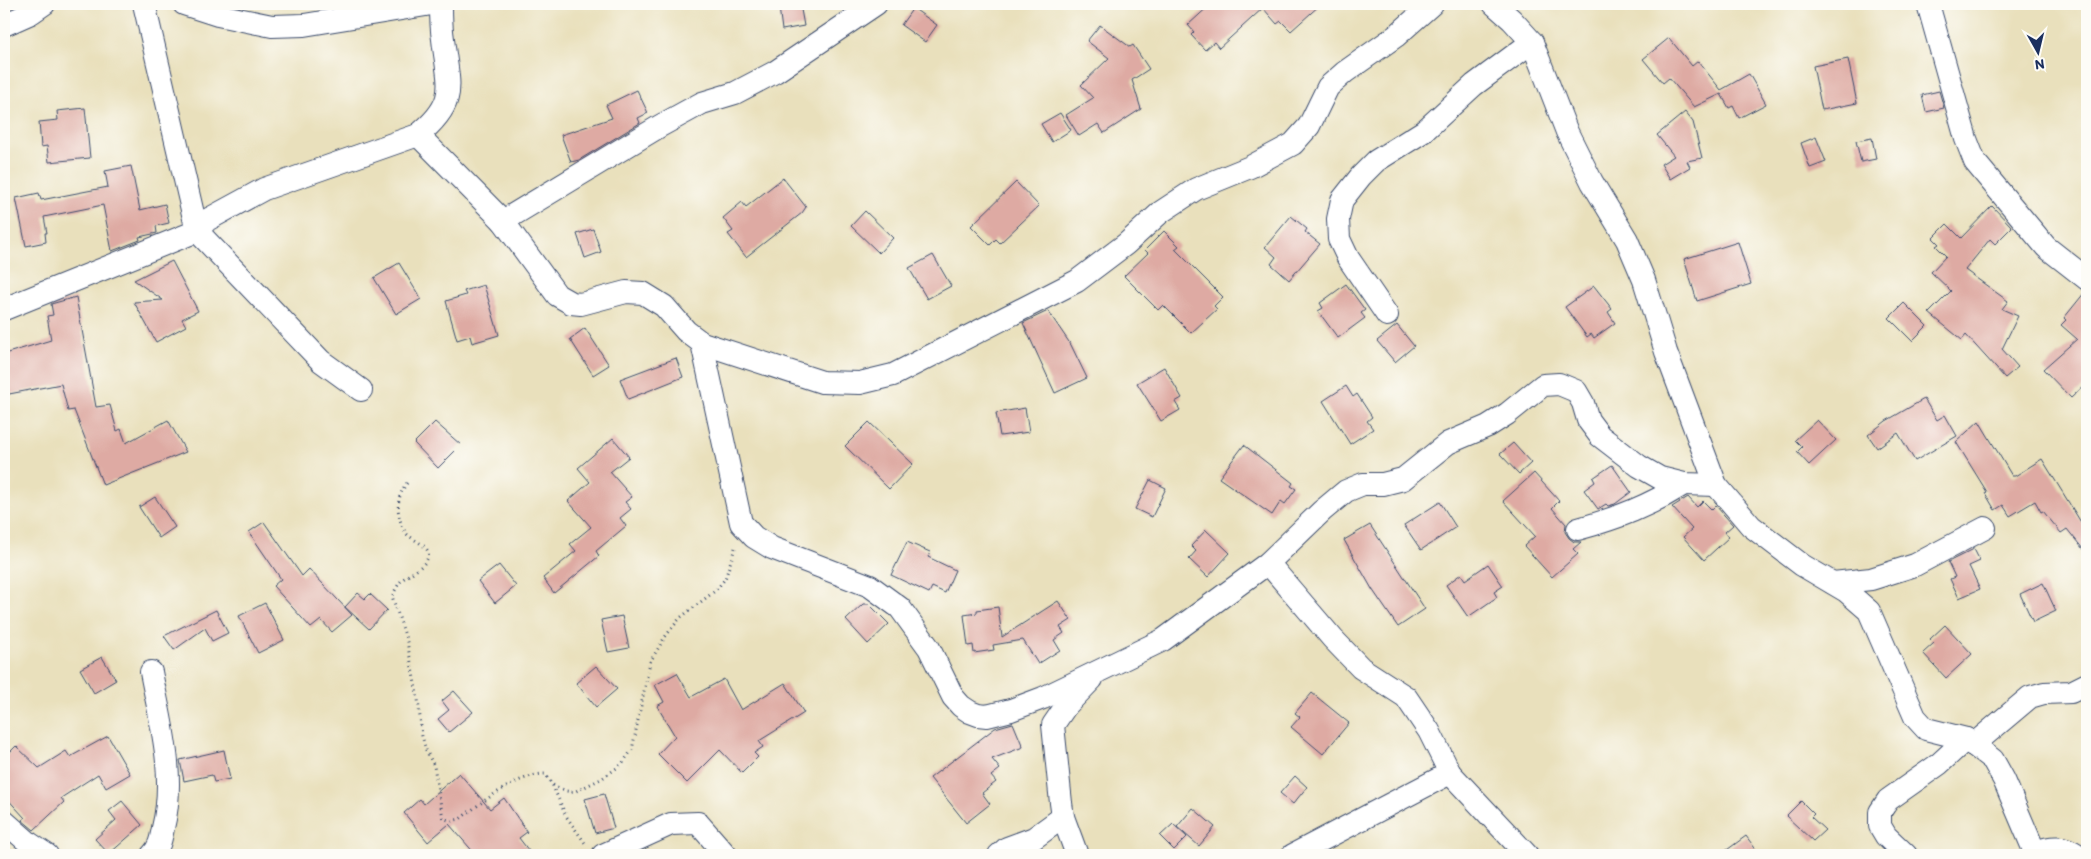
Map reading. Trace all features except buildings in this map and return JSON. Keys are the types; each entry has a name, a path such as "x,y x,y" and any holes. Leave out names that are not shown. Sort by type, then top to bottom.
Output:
{"street":[{"path":"4,25 31,13 44,4"},
{"path":"144,4 197,231 321,361 361,390"},
{"path":"184,4 218,15 272,26 304,25 432,4"},
{"path":"4,308 197,231 207,220 264,189 418,135 435,122 446,103 450,79 443,38 441,4"},
{"path":"503,221 660,126 702,103 735,93 775,72 876,4"},
{"path":"418,135 503,221 557,295 570,303 582,304 626,292 643,293 664,306 686,331 702,344 822,382 860,383 893,375 1076,282 1126,244 1161,212 1189,194 1257,164 1293,144 1309,126 1328,87 1345,72 1396,36 1432,4"},
{"path":"1494,4 1532,42 1567,132 1592,182 1628,240 1644,280 1666,352 1716,485 1750,526 1802,565 1846,591 1869,611 1915,716 1926,729 1969,742 1993,760 2036,854 2051,846 2070,849 2078,855"},
{"path":"1928,4 1966,138 1975,162 2046,247 2087,279"},
{"path":"1387,315 1348,258 1339,239 1338,219 1342,200 1376,161 1424,130 1474,85 1532,42"},
{"path":"702,344 741,523 754,538 772,548 870,586 900,608 930,648 953,697 961,706 978,716 987,716 1011,710 1043,698 1162,640 1268,563 1322,511 1346,491 1362,484 1383,484 1403,479 1448,443 1494,422 1543,385 1559,384 1576,391 1583,403 1588,420 1605,441 1639,466 1660,478 1684,484 1716,485"},
{"path":"1578,529 1633,512 1658,501 1684,484"},
{"path":"1833,583 1872,578 1915,565 1985,528"},
{"path":"1268,563 1333,639 1361,668 1406,697 1429,731 1450,773 1527,855"},
{"path":"1077,855 1063,817 1053,725 1066,706 1102,669"},
{"path":"151,672 166,744 169,783 166,818 158,849 152,855"},
{"path":"1906,855 1880,826 1880,812 1888,800 2030,697 2044,693 2071,692 2087,684"},
{"path":"1293,855 1450,773"},
{"path":"999,855 1007,848 1034,838 1063,817"},
{"path":"4,820 29,843 47,855"},
{"path":"596,852 670,824 687,822 698,823 726,855"}],"path":[{"path":"407,483 400,492 397,505 407,534 426,549 429,554 421,566 401,581 392,596 407,642 422,736 434,766 443,818 451,821 460,819 503,790 537,774 545,774 552,784 566,816 596,852"},
{"path":"552,784 566,791 574,792 601,778 620,765 632,750 650,662 665,637 680,618 715,591 725,579 741,523"}]}
